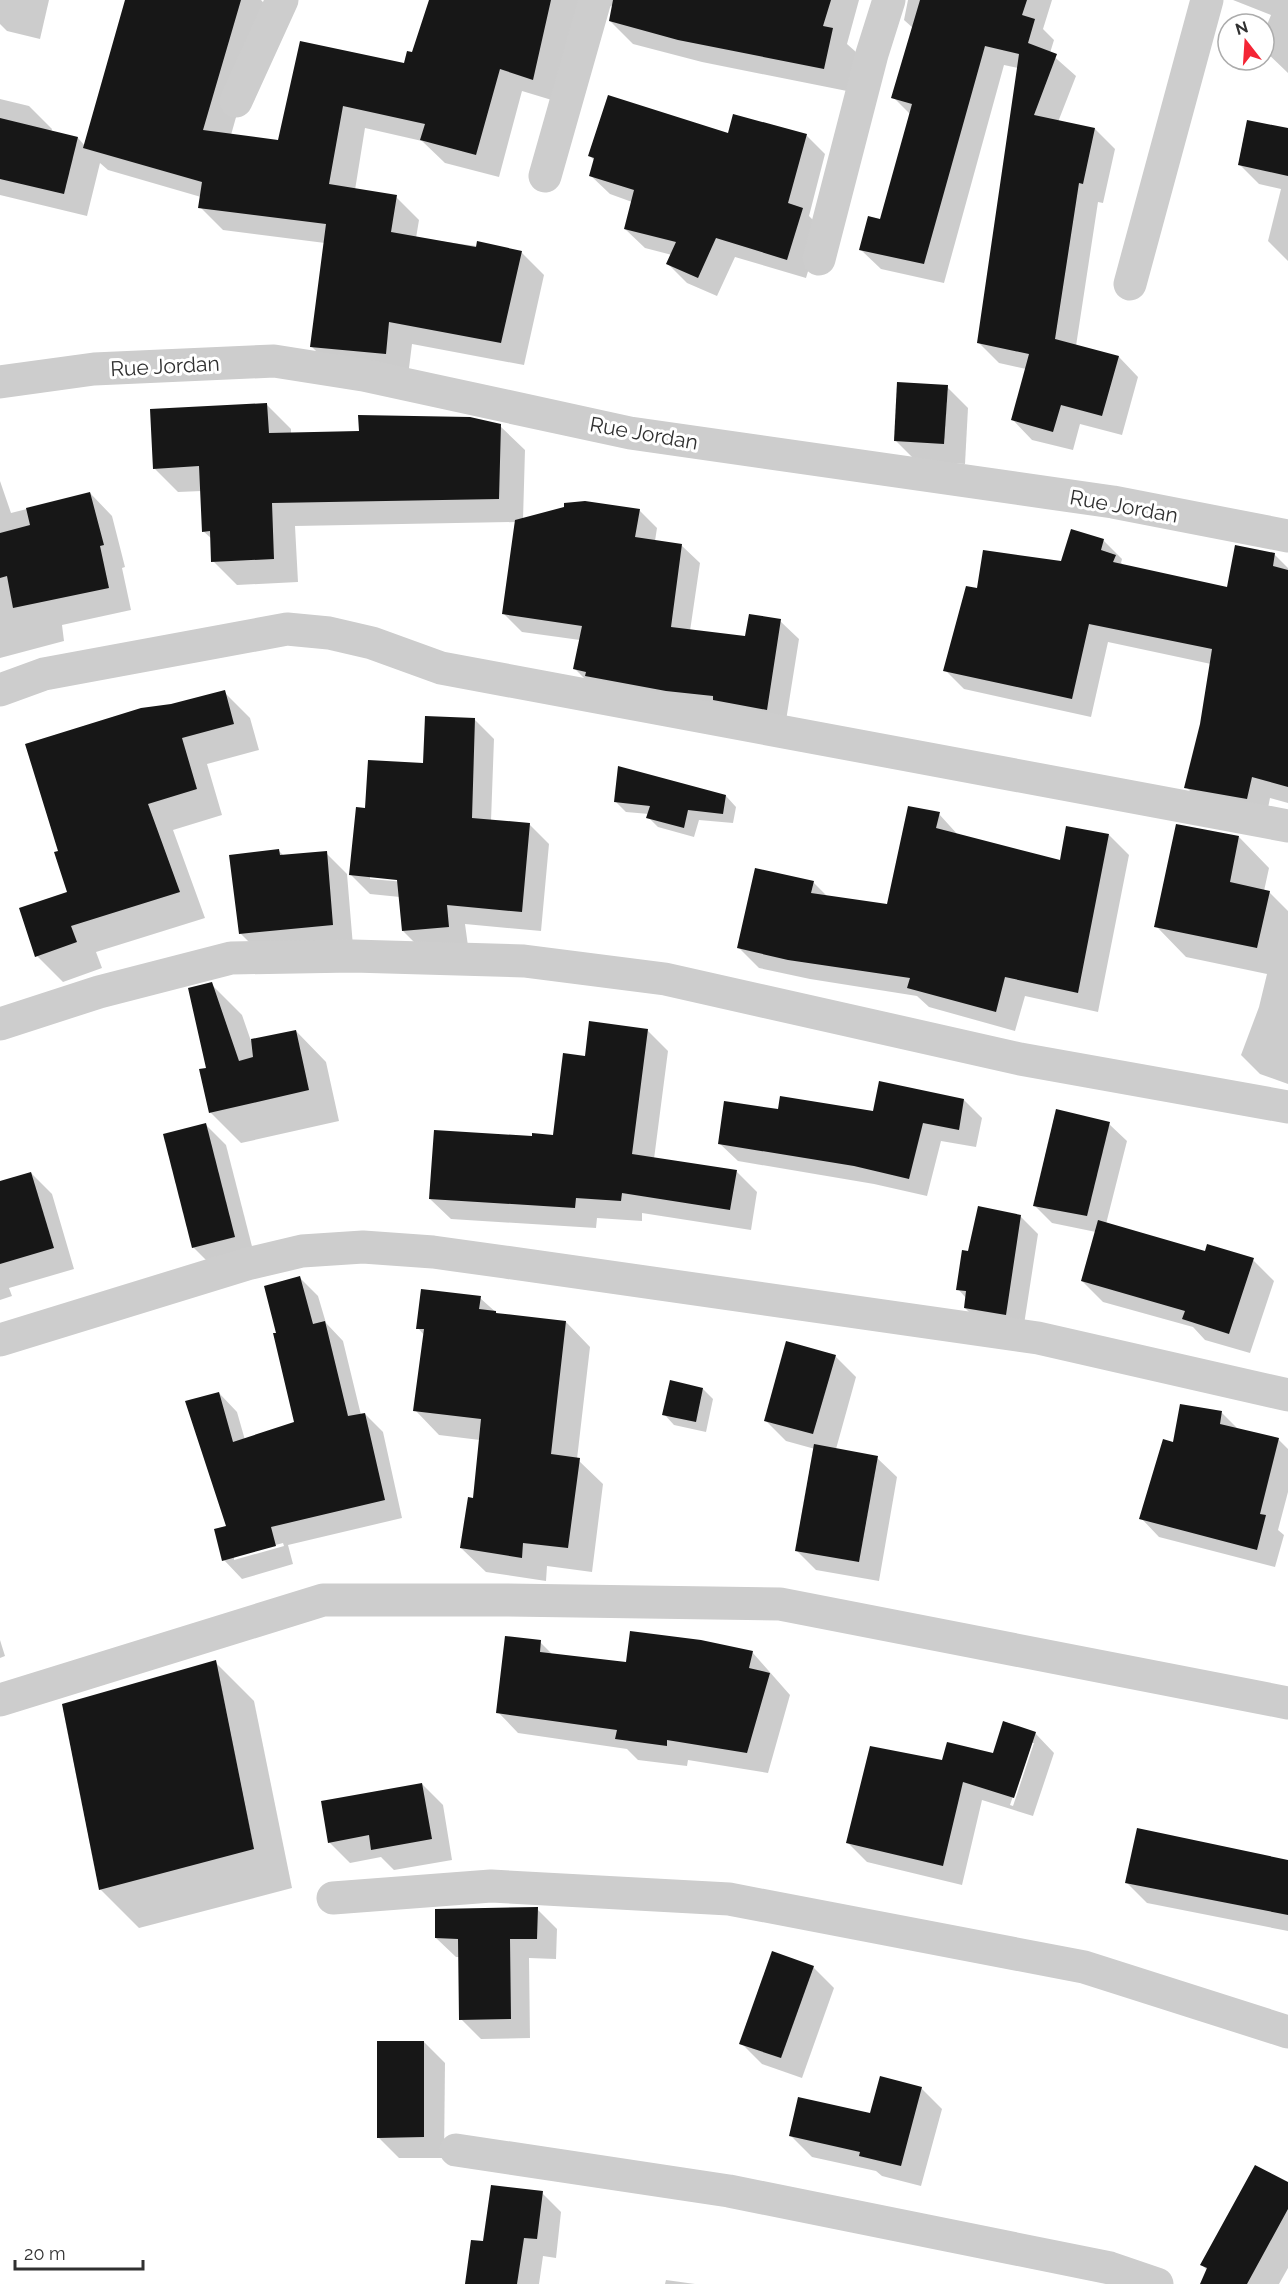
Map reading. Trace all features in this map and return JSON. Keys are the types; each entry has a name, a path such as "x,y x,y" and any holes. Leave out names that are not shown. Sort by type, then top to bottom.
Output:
{"street":[{"path":"236,101 282,0"},
{"path":"545,176 595,0"},
{"path":"819,259 872,54 889,0"},
{"path":"1130,284 1207,0"},
{"name":"Rue Jordan","path":"0,382 94,369 274,360 363,375 630,433 1113,502 1288,536"},
{"path":"0,690 44,674 287,629 329,633 372,643 441,668 1288,826"},
{"path":"0,1024 99,992 231,958 353,956 524,961 665,979 1020,1059 1288,1107"},
{"path":"0,1340 247,1264 302,1251 363,1247 505,1262 1038,1338 1288,1395"},
{"path":"0,1700 323,1600 508,1600 780,1604 1288,1703"},
{"path":"333,1898 491,1886 729,1899 1084,1967 1288,2032"},
{"path":"456,2150 729,2192 1110,2268 1157,2284"}],"building":[{"path":"125,0 241,0 203,130 278,140 300,41 404,63 407,51 412,52 429,0 551,0 533,80 500,69 476,155 420,140 425,124 343,106 329,184 397,195 391,232 476,247 477,241 522,251 501,343 389,322 386,354 310,347 326,224 198,208 202,182 83,148"},
{"path":"613,0 831,0 823,26 833,28 824,69 678,40 609,21"},
{"path":"920,0 1027,0 1022,15 1035,19 1028,43 1057,54 1034,115 1095,128 1083,184 1079,183 1055,339 1119,356 1102,416 1061,405 1053,432 1011,420 1029,354 977,343 1019,54 985,46 924,264 859,250 868,216 880,219 912,104 891,98"},
{"path":"608,95 728,133 733,114 807,134 788,203 803,208 787,260 716,238 698,278 666,264 676,242 624,229 634,190 589,176 594,158 588,156"},
{"path":"0,118 78,137 64,194 0,179"},
{"path":"1247,120 1288,128 1288,176 1238,165"},
{"path":"897,382 948,385 944,444 894,441"},
{"path":"267,403 269,433 359,431 358,415 470,417 501,424 499,499 272,503 274,559 211,562 210,531 202,532 199,466 153,469 150,409"},
{"path":"90,492 104,545 100,546 109,588 13,608 7,576 0,578 0,533 30,525 26,508"},
{"path":"585,501 640,509 635,537 682,544 671,627 745,636 749,614 781,619 767,710 713,700 713,696 666,691 585,676 586,672 573,669 582,626 502,614 515,520 564,507 564,503"},
{"path":"1071,529 1104,539 1101,550 1116,555 1113,562 1227,587 1235,545 1275,553 1273,566 1288,570 1288,787 1252,777 1247,799 1184,788 1200,724 1212,649 1089,624 1072,699 943,671 966,586 977,588 983,550 1061,561"},
{"path":"225,690 234,724 182,738 197,789 148,804 180,892 71,926 77,942 35,957 19,908 67,892 54,852 58,851 25,744 141,708 171,704"},
{"path":"425,716 475,718 472,818 530,823 522,912 447,905 449,927 402,931 397,880 349,875 356,807 365,808 368,760 423,763"},
{"path":"618,766 726,795 723,814 688,810 684,828 646,818 650,806 614,802"},
{"path":"908,806 940,812 936,828 1060,860 1066,826 1109,834 1078,993 1005,977 996,1012 907,988 910,978 788,960 737,948 755,868 814,881 811,893 887,904"},
{"path":"1176,824 1239,836 1230,882 1270,891 1257,948 1154,927"},
{"path":"279,849 280,855 327,851 333,925 239,934 229,855"},
{"path":"212,982 239,1061 253,1057 251,1039 296,1030 309,1090 209,1113 199,1069 206,1068 188,988"},
{"path":"589,1021 648,1029 632,1154 737,1170 730,1210 622,1193 621,1201 576,1198 575,1208 429,1199 434,1130 532,1136 532,1133 553,1135 563,1053 585,1056"},
{"path":"879,1081 964,1099 959,1130 923,1123 909,1179 854,1166 718,1144 724,1101 778,1109 780,1096 873,1111"},
{"path":"1056,1109 1110,1122 1087,1216 1033,1206"},
{"path":"206,1123 235,1237 192,1248 163,1134"},
{"path":"31,1172 54,1248 0,1264 0,1181"},
{"path":"978,1206 1021,1215 1006,1315 964,1308 966,1291 956,1290 962,1250 968,1251"},
{"path":"1098,1220 1205,1251 1207,1244 1254,1258 1229,1334 1182,1319 1185,1311 1081,1281"},
{"path":"300,1276 313,1324 325,1321 348,1416 365,1413 385,1500 271,1527 276,1546 222,1561 214,1529 226,1526 185,1401 219,1392 233,1442 294,1422 264,1286"},
{"path":"421,1289 481,1296 479,1309 496,1311 496,1313 566,1321 551,1454 580,1458 568,1548 523,1543 522,1558 460,1548 468,1497 473,1498 481,1419 413,1411 424,1329 416,1329"},
{"path":"786,1341 836,1355 813,1434 764,1421"},
{"path":"670,1380 703,1388 696,1422 662,1415"},
{"path":"1180,1404 1222,1411 1220,1424 1279,1438 1260,1514 1266,1515 1257,1550 1139,1519 1163,1439 1173,1442"},
{"path":"814,1444 878,1456 859,1562 795,1551"},
{"path":"630,1631 701,1640 753,1651 749,1668 770,1673 747,1753 667,1740 667,1746 615,1739 617,1730 496,1713 505,1636 541,1640 540,1652 626,1662"},
{"path":"216,1660 254,1849 99,1890 62,1704"},
{"path":"1003,1721 1036,1732 1014,1798 963,1782 943,1866 846,1843 870,1746 942,1760 947,1742 993,1753"},
{"path":"422,1783 432,1839 371,1850 369,1835 328,1843 321,1801"},
{"path":"1137,1828 1288,1860 1288,1915 1125,1883"},
{"path":"538,1907 537,1939 510,1939 511,2019 459,2020 458,1939 435,1938 435,1909"},
{"path":"772,1951 814,1966 781,2058 739,2044"},
{"path":"377,2041 424,2041 424,2137 377,2138"},
{"path":"880,2076 922,2087 901,2166 859,2156 860,2152 789,2136 798,2097 870,2113"},
{"path":"1255,2165 1288,2182 1288,2209 1247,2284 1200,2284 1207,2268 1200,2265"},
{"path":"491,2185 543,2191 537,2239 524,2238 517,2284 465,2284 471,2240 483,2241"}]}
